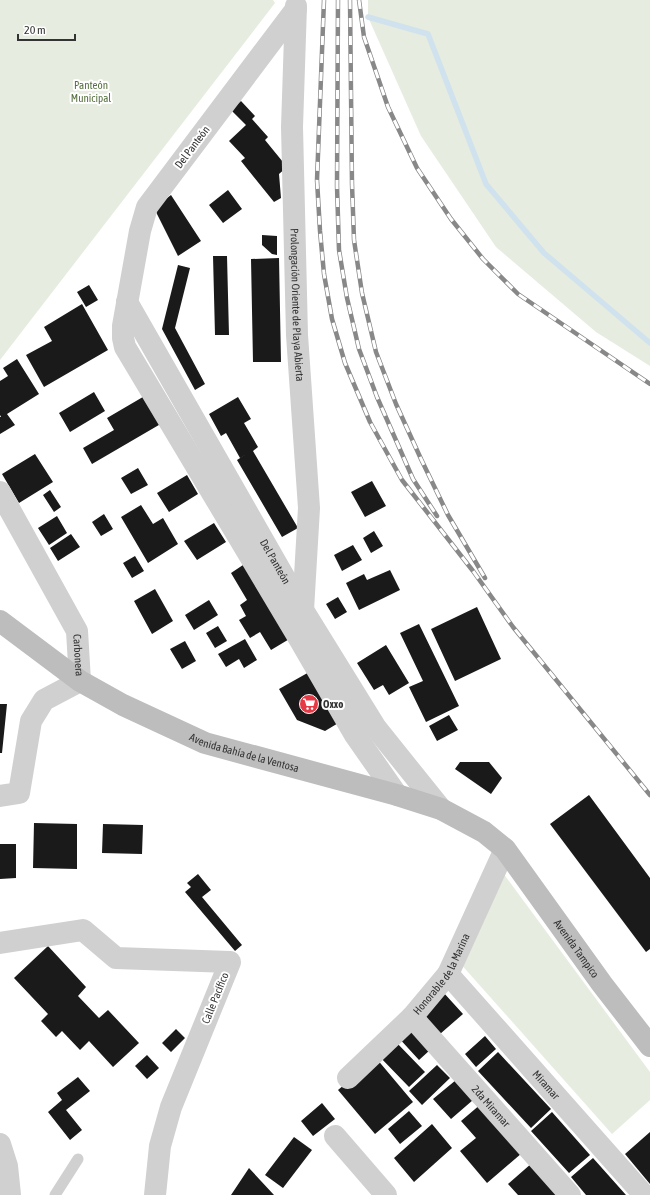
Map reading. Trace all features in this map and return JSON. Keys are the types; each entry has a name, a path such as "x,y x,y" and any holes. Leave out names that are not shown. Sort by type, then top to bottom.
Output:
{"main road":[{"name":"Avenida Bahía de la Ventosa","path":"0,621 80,681 123,706 205,743 441,809 484,832 505,849"},
{"name":"Avenida Tampico","path":"505,849 602,984 650,1046"}],"street":[{"name":"Del Panteón","path":"294,3 148,207 144,215 140,231 123,326 123,338 125,346 355,734 397,796"},
{"name":"Prolongación Oriente de Playa Abierta","path":"294,3 292,127 296,335 309,508 303,610"},
{"name":"Del Panteón","path":"128,302 303,610 376,728 441,809"},
{"name":"Carbonera","path":"0,492 77,630 80,681 44,700 31,721 19,793 0,796"},
{"name":"Honorable de la Marina","path":"348,1078 412,1017 448,974 505,849"},
{"name":"Calle Pacífico","path":"0,943 84,930 116,958 230,962 171,1107 160,1146 155,1195"},
{"name":"Miramar","path":"448,974 644,1195"},
{"name":"2da Miramar","path":"412,1017 570,1195"},
{"path":"335,1136 386,1195"},
{"path":"0,1144 7,1166 10,1195"}],"lane":[{"path":"55,1195 78,1159"}],"green space":[{"name":"Panteón Municipal","path":"0,0 273,0 275,3 0,360"},
{"path":"368,0 650,0 650,366 596,332 496,247 421,136 368,17"},
{"path":"503,873 650,1072 650,1100 612,1134 459,962"}],"building":[{"path":"241,101 255,116 252,119 268,137 265,140 287,167 279,174 281,198 274,202 241,161 245,158 229,141 246,125 231,110"},
{"path":"228,190 242,209 223,223 209,205"},
{"path":"171,195 201,241 178,256 154,208"},
{"path":"262,235 277,236 277,255 272,254 262,245"},
{"path":"213,256 227,256 229,335 215,335"},
{"path":"279,258 281,362 253,362 251,259"},
{"path":"178,265 190,268 175,328 205,384 195,390 162,329"},
{"path":"89,285 98,300 86,307 77,292"},
{"path":"82,304 108,350 44,387 26,355 52,341 44,327"},
{"path":"17,359 39,394 7,414 15,425 0,434 0,381 8,376 3,368"},
{"path":"94,392 105,411 70,432 59,413"},
{"path":"148,394 164,422 92,464 83,448 114,430 107,418"},
{"path":"238,397 251,419 244,423 258,447 253,451 298,528 282,537 237,460 248,453 240,458 226,433 221,436 209,414"},
{"path":"35,454 53,482 19,503 2,474"},
{"path":"138,468 148,485 131,494 121,478"},
{"path":"187,475 198,494 169,512 157,493"},
{"path":"372,481 386,506 365,517 351,492"},
{"path":"50,490 61,507 54,512 43,495"},
{"path":"141,505 153,524 163,518 178,544 148,563 121,517"},
{"path":"104,514 113,529 101,536 92,522"},
{"path":"57,516 67,533 49,545 38,528"},
{"path":"214,523 226,542 197,560 184,541"},
{"path":"374,531 383,546 371,553 363,538"},
{"path":"71,534 80,547 58,561 50,548"},
{"path":"353,545 362,560 342,571 334,555"},
{"path":"135,556 144,571 132,578 123,563"},
{"path":"246,563 291,638 271,650 260,632 250,638 239,620 246,616 240,605 247,600 231,573"},
{"path":"390,570 400,590 359,610 346,583 364,574 367,580"},
{"path":"155,589 173,621 152,634 134,601"},
{"path":"338,597 347,612 335,619 326,604"},
{"path":"209,600 218,615 194,630 185,615"},
{"path":"477,607 501,659 455,681 431,629"},
{"path":"419,624 459,706 426,722 409,687 423,681 400,633"},
{"path":"218,626 227,641 215,648 206,633"},
{"path":"245,639 257,660 244,668 239,659 226,667 218,654"},
{"path":"185,641 196,661 182,669 170,649"},
{"path":"386,645 409,683 389,695 383,685 374,690 357,663"},
{"name":"Oxxo","path":"311,671 340,722 325,731 297,720 279,689"},
{"path":"0,704 7,704 2,753 0,753"},
{"path":"449,715 458,730 437,741 429,726"},
{"path":"460,762 489,762 502,778 491,794 455,769"},
{"path":"589,795 650,878 650,949 646,952 550,824"},
{"path":"34,823 77,824 77,869 33,868"},
{"path":"103,824 143,825 142,854 102,853"},
{"path":"0,844 16,844 16,878 0,879"},
{"path":"198,874 211,890 202,897 242,945 235,951 185,892 191,887 187,883"},
{"path":"48,946 86,987 78,996 99,1018 108,1010 139,1043 113,1067 89,1041 80,1050 62,1031 56,1037 41,1021 48,1014 14,978"},
{"path":"443,992 463,1014 440,1034 420,1012"},
{"path":"409,1025 430,1050 419,1060 397,1036"},
{"path":"176,1029 185,1038 171,1052 162,1043"},
{"path":"485,1036 496,1049 476,1067 465,1054"},
{"path":"393,1039 425,1072 409,1087 377,1054"},
{"path":"498,1052 551,1109 531,1128 478,1071"},
{"path":"147,1055 159,1068 147,1079 135,1066"},
{"path":"376,1058 413,1102 375,1134 338,1090"},
{"path":"437,1065 450,1078 422,1105 409,1091"},
{"path":"78,1077 90,1091 66,1110 82,1130 70,1140 48,1112 62,1100 57,1093"},
{"path":"456,1080 473,1100 451,1119 433,1099"},
{"path":"322,1103 335,1119 313,1136 301,1121"},
{"path":"481,1104 522,1153 487,1183 460,1151 476,1138 461,1121"},
{"path":"409,1111 422,1126 400,1144 388,1129"},
{"path":"552,1112 590,1155 569,1173 531,1131"},
{"path":"432,1124 452,1148 414,1182 394,1158"},
{"path":"650,1132 650,1184 625,1154"},
{"path":"294,1137 312,1150 283,1188 265,1175"},
{"path":"593,1158 626,1195 586,1195 571,1177"},
{"path":"532,1163 560,1195 518,1195 508,1184"},
{"path":"249,1168 274,1195 231,1195"}],"waterway":[{"path":"368,17 428,34 486,184 544,253 650,343"}],"railway":[{"path":"324,0 317,180 324,274 332,319 345,363 370,422 402,480 473,571 513,627 650,795"},
{"path":"338,0 337,186 339,250 347,298 359,349 377,397 413,479 437,516"},
{"path":"350,0 354,240 362,293 376,352 396,404 448,515 485,578"},
{"path":"359,0 364,37 388,107 417,168 451,219 483,259 518,294 650,384"}],"place":[{"name":"Oxxo","path":"309,704"}]}
